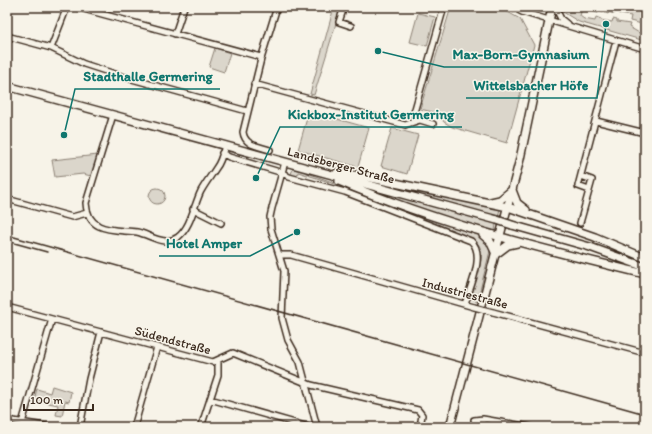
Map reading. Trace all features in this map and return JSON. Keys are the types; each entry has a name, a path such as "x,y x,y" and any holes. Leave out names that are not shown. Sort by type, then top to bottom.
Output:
{"main road":[{"path":"450,427 508,207 554,7"},
{"name":"Landsberger Straße","path":"7,86 497,220 571,241 645,267"},
{"path":"323,173 362,176 508,207 533,214 645,258"},
{"path":"323,173 364,192 500,238 645,274"},
{"path":"487,202 500,200 512,190"},
{"path":"512,190 519,205 533,214"},
{"path":"478,231 490,241 496,254"},
{"path":"496,254 508,245 521,243"}],"street":[{"path":"51,48 67,7"},
{"path":"76,7 261,57"},
{"path":"175,34 184,7"},
{"path":"270,150 248,143 245,140 243,132 261,57 277,7"},
{"path":"344,7 339,22 351,26"},
{"path":"413,121 413,116 444,7"},
{"path":"512,7 522,12 645,49"},
{"path":"554,7 561,19 572,27"},
{"path":"7,36 51,48 85,64 121,76 247,111"},
{"path":"589,190 578,186 616,41"},
{"path":"254,84 405,125 410,125 413,121 420,120 433,124"},
{"path":"113,115 95,177 86,198 87,213 94,222 104,228 137,232 160,241 169,241 181,234 207,179 217,168 225,145"},
{"path":"596,121 645,133"},
{"name":"Landsberger Straße","path":"222,153 229,158 283,173 289,177 345,192 468,239 477,246 478,258 465,304"},
{"path":"286,162 270,217 271,229 283,265 285,283 282,318 288,340 300,362 317,427"},
{"path":"580,223 592,180 581,176"},
{"path":"7,199 72,217 87,213"},
{"path":"193,209 221,223"},
{"name":"Industriestraße","path":"280,255 291,256 645,353"},
{"name":"Südendstraße","path":"7,307 213,362 218,361 227,354 233,353 311,385 421,412 420,427"},
{"path":"22,423 52,319"},
{"path":"80,427 89,379 102,332"},
{"path":"134,427 157,347"},
{"path":"201,427 218,375 218,361"},
{"path":"210,399 310,427"},
{"path":"474,420 483,419 514,426 530,427"},
{"path":"481,427 483,419"},
{"path":"7,420 29,426 51,427"}],"shaded area":[{"path":"334,7 341,7 314,95 310,94"},
{"path":"451,7 499,7 520,19 534,45 507,143 452,127 444,122 437,113 420,109"},
{"path":"558,7 645,7 645,22 643,21 642,24 630,21 631,16 620,14 615,11 614,14 609,12 608,14 599,10 598,13 582,8 580,16 584,19 595,21 596,17 601,20 612,22 613,19 617,20 617,22 630,24 629,27 641,34 642,30 645,31 645,41 579,22 563,12 559,13"},
{"path":"418,13 435,17 427,46 410,42"},
{"path":"215,48 230,53 224,72 209,67"},
{"path":"309,111 369,128 358,167 298,150"},
{"path":"392,128 418,135 407,174 381,166"},
{"path":"98,155 91,176 83,174 55,177 52,160"},
{"path":"293,169 484,237 491,247 477,302 470,298 481,260 479,246 474,240 329,182 298,172 297,177 290,176"},
{"path":"361,179 499,208 500,209 498,217"},
{"path":"361,186 496,224 495,231 492,233 390,198"},
{"path":"154,188 160,188 165,193 163,202 160,204 154,204 149,199 149,193"},
{"path":"52,386 71,392 69,402 65,401 62,416 56,415 58,405 34,400 37,389 50,393"}],"railway":[{"path":"7,235 645,414"},
{"path":"7,241 47,252"}],"place":[{"name":"Wittelsbacher Höfe","path":"606,24"},
{"name":"Max-Born-Gymnasium","path":"378,51"},
{"name":"Stadthalle Germering","path":"64,135"},
{"name":"Kickbox-Institut Germering","path":"256,178"},
{"name":"Hotel Amper","path":"297,232"}]}
